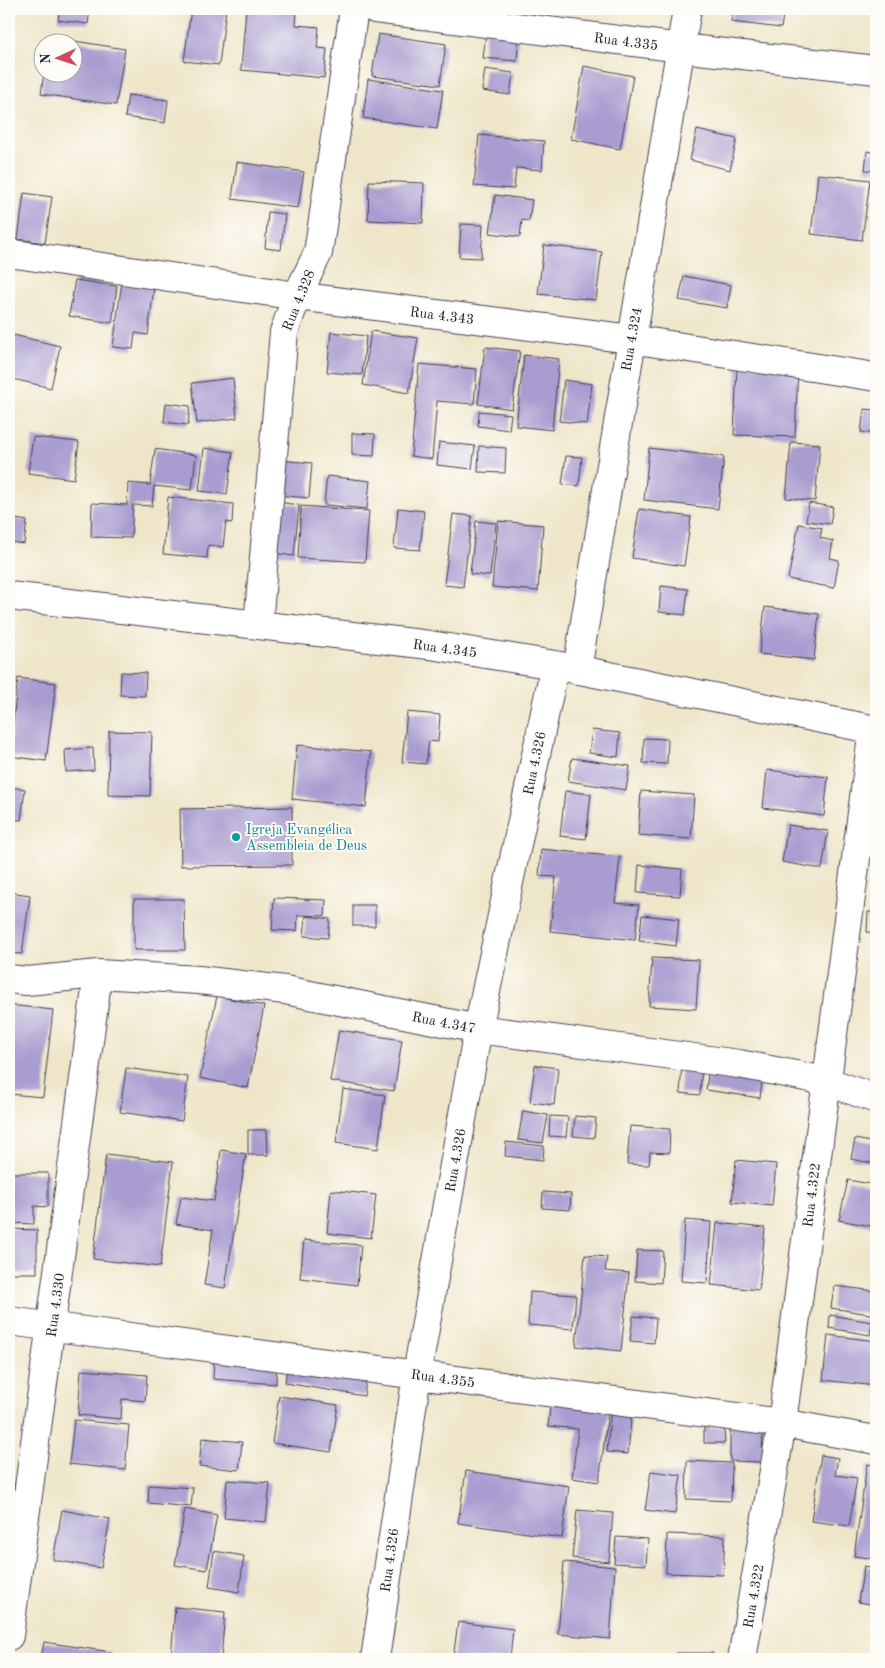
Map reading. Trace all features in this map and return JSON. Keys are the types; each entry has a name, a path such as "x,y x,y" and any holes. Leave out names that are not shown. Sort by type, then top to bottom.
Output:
{"street":[{"name":"Rua 4.328","path":"258,624 284,332 297,296 318,253 354,9"},
{"name":"Rua 4.335","path":"375,9 681,48 876,70"},
{"name":"Rua 4.324","path":"566,667 631,339 687,9"},
{"name":"Rua 4.343","path":"9,252 297,296 631,339 876,377"},
{"name":"Rua 4.345","path":"9,596 430,645 566,667 875,730"},
{"name":"Rua 4.326","path":"375,1659 417,1374 478,1029 566,667"},
{"name":"Rua 4.322","path":"742,1659 782,1423 826,1081 875,730"},
{"name":"Rua 4.347","path":"9,979 28,981 98,974 199,980 285,990 478,1029 616,1049 698,1058 826,1081 876,1099"},
{"name":"Rua 4.330","path":"9,1636 98,974"},
{"name":"Rua 4.355","path":"9,1321 782,1423 876,1440"}],"building":[{"path":"60,9 90,9 88,24 58,20"},
{"path":"191,9 226,9 219,65 184,61"},
{"path":"246,9 297,9 296,25 319,27 317,48 327,49 324,78 241,70"},
{"path":"733,9 784,9 781,28 731,22"},
{"path":"486,32 519,35 517,61 483,58"},
{"path":"378,34 446,44 440,85 372,76"},
{"path":"82,42 125,49 116,105 41,94 43,82 82,82"},
{"path":"584,66 633,76 620,149 571,139"},
{"path":"485,69 513,73 510,95 482,91"},
{"path":"368,79 443,90 437,129 363,118"},
{"path":"128,95 168,100 165,123 125,117"},
{"path":"697,130 737,139 730,170 690,160"},
{"path":"479,135 544,141 542,170 516,168 514,189 474,186"},
{"path":"867,151 876,153 876,171 865,170"},
{"path":"237,162 304,172 298,208 232,199"},
{"path":"818,174 870,180 862,240 811,234"},
{"path":"369,181 424,183 423,223 368,220"},
{"path":"24,193 52,197 45,243 18,239"},
{"path":"495,195 532,200 529,221 522,220 520,237 490,233"},
{"path":"268,212 285,214 281,250 265,248"},
{"path":"461,224 483,225 481,258 459,257"},
{"path":"544,245 602,252 596,300 538,294"},
{"path":"684,276 731,285 727,308 679,300"},
{"path":"75,280 117,286 112,323 69,316"},
{"path":"122,281 154,286 148,335 135,333 133,349 113,347"},
{"path":"371,331 418,338 409,393 363,385"},
{"path":"331,332 366,336 362,375 327,372"},
{"path":"9,334 60,346 51,388 9,378"},
{"path":"485,347 520,351 512,409 478,404"},
{"path":"524,355 559,359 552,430 516,426"},
{"path":"419,364 477,369 474,404 437,401 432,459 411,456"},
{"path":"737,366 798,368 795,437 734,435"},
{"path":"233,378 237,418 197,423 192,383"},
{"path":"564,380 592,384 587,424 559,421"},
{"path":"166,403 190,406 188,425 164,422"},
{"path":"864,409 876,410 875,434 861,432"},
{"path":"479,411 511,414 509,430 478,426"},
{"path":"9,422 13,422 10,446 9,445"},
{"path":"352,433 375,434 374,456 352,455"},
{"path":"33,437 79,442 74,479 28,473"},
{"path":"439,442 475,446 472,469 437,465"},
{"path":"791,442 820,444 815,501 786,498"},
{"path":"479,446 506,448 505,473 478,472"},
{"path":"204,448 233,452 227,494 199,491"},
{"path":"649,448 724,457 718,509 644,500"},
{"path":"155,449 196,455 192,490 154,486 152,506 133,505 131,538 91,537 92,503 127,505 128,483 150,485"},
{"path":"566,456 582,457 579,486 562,484"},
{"path":"279,460 312,463 309,498 276,495"},
{"path":"327,476 370,481 367,509 324,505"},
{"path":"168,497 233,504 232,523 226,522 223,547 208,545 207,558 163,554"},
{"path":"277,502 299,505 294,556 272,553"},
{"path":"809,503 833,507 830,524 806,521"},
{"path":"301,506 369,511 365,562 298,558"},
{"path":"398,508 424,511 420,550 394,548"},
{"path":"639,509 691,517 684,566 632,558"},
{"path":"453,514 472,516 463,587 444,585"},
{"path":"9,518 27,521 24,544 9,542"},
{"path":"476,521 496,523 490,576 470,574"},
{"path":"498,521 543,525 538,591 492,587"},
{"path":"799,524 822,528 820,538 833,541 830,558 839,560 834,588 788,579"},
{"path":"661,586 688,589 685,615 659,612"},
{"path":"765,607 819,614 814,660 759,654"},
{"path":"121,672 146,673 145,696 120,695"},
{"path":"18,678 56,683 46,761 9,756"},
{"path":"407,712 440,715 438,742 429,741 426,764 402,762"},
{"path":"592,730 620,733 618,757 589,753"},
{"path":"109,731 152,732 150,796 108,795"},
{"path":"644,738 668,739 667,764 643,763"},
{"path":"297,745 371,752 366,807 292,799"},
{"path":"93,748 94,770 66,772 65,750"},
{"path":"572,758 630,766 626,790 568,781"},
{"path":"767,770 828,777 824,816 763,808"},
{"path":"9,787 25,789 21,820 9,819"},
{"path":"565,791 591,794 586,839 560,836"},
{"path":"641,791 694,795 691,839 638,835"},
{"name":"Igreja Evangélica Assembleia de Deus","path":"292,807 292,865 181,866 180,809"},
{"path":"788,825 828,831 822,869 782,862"},
{"path":"541,849 620,857 615,903 639,905 635,940 550,931 556,877 539,876"},
{"path":"876,856 876,883 873,882"},
{"path":"639,865 682,869 680,896 637,893"},
{"path":"9,892 30,895 22,954 9,953"},
{"path":"274,898 326,900 325,916 298,915 297,931 272,930"},
{"path":"134,899 184,899 185,950 134,950"},
{"path":"353,905 375,905 375,926 353,926"},
{"path":"868,912 876,913 876,933 867,932"},
{"path":"642,915 679,919 676,946 639,941"},
{"path":"306,916 330,919 328,938 304,936"},
{"path":"652,958 699,960 696,1009 649,1006"},
{"path":"217,996 264,1006 248,1088 200,1078"},
{"path":"9,1005 53,1010 43,1097 9,1094"},
{"path":"339,1030 402,1040 394,1091 330,1081"},
{"path":"682,1063 702,1065 700,1095 680,1093"},
{"path":"535,1065 558,1068 554,1105 530,1102"},
{"path":"709,1067 763,1074 760,1098 706,1090"},
{"path":"126,1068 188,1077 182,1121 120,1112"},
{"path":"343,1089 385,1095 378,1149 336,1143"},
{"path":"523,1111 548,1115 543,1143 518,1140"},
{"path":"550,1116 568,1117 566,1137 549,1136"},
{"path":"575,1116 596,1118 594,1138 573,1136"},
{"path":"630,1126 670,1129 669,1153 650,1152 649,1165 627,1164"},
{"path":"248,1130 267,1130 268,1155 248,1155"},
{"path":"855,1139 876,1143 876,1164 851,1159"},
{"path":"506,1142 544,1146 543,1160 505,1156"},
{"path":"221,1150 246,1154 225,1288 204,1285 213,1230 176,1224 181,1197 214,1201"},
{"path":"106,1154 173,1162 160,1267 93,1259"},
{"path":"736,1160 776,1164 772,1206 732,1202"},
{"path":"9,1173 48,1173 48,1207 34,1206 34,1224 9,1223"},
{"path":"848,1180 876,1185 876,1227 839,1220"},
{"path":"331,1190 376,1195 371,1238 327,1233"},
{"path":"543,1192 571,1194 570,1210 542,1208"},
{"path":"685,1220 711,1222 707,1283 681,1281"},
{"path":"717,1223 765,1228 759,1290 711,1285"},
{"path":"9,1229 37,1230 37,1273 9,1273"},
{"path":"304,1240 361,1245 357,1285 300,1278"},
{"path":"637,1250 663,1251 661,1283 635,1281"},
{"path":"585,1255 607,1257 605,1271 629,1273 621,1351 576,1346"},
{"path":"834,1286 876,1291 876,1315 831,1308"},
{"path":"530,1292 576,1295 573,1329 528,1325"},
{"path":"830,1315 872,1322 870,1335 829,1328"},
{"path":"633,1316 656,1318 654,1343 630,1341"},
{"path":"828,1335 876,1341 876,1386 823,1380"},
{"path":"9,1342 12,1342 10,1357 9,1357"},
{"path":"214,1355 277,1360 276,1384 213,1379"},
{"path":"288,1360 367,1373 364,1396 285,1383"},
{"path":"81,1370 147,1375 145,1401 122,1399 121,1419 78,1415"},
{"path":"279,1396 338,1405 331,1452 272,1443"},
{"path":"551,1398 609,1405 599,1482 572,1478 578,1429 548,1426"},
{"path":"611,1405 632,1407 628,1454 607,1452"},
{"path":"74,1420 129,1425 125,1470 69,1464"},
{"path":"730,1426 763,1426 762,1462 730,1461"},
{"path":"704,1427 724,1427 725,1443 704,1443"},
{"path":"202,1438 242,1442 239,1470 199,1466"},
{"path":"821,1455 838,1458 835,1475 857,1478 849,1526 811,1521"},
{"path":"687,1461 732,1463 731,1501 686,1499"},
{"path":"867,1464 876,1466 876,1559 854,1556"},
{"path":"466,1471 569,1486 562,1538 458,1523"},
{"path":"651,1471 681,1475 675,1514 645,1510"},
{"path":"227,1480 270,1483 266,1522 224,1518"},
{"path":"9,1482 14,1482 12,1514 9,1514"},
{"path":"149,1485 193,1488 191,1507 148,1503"},
{"path":"185,1509 217,1515 207,1570 175,1565"},
{"path":"62,1510 110,1519 101,1568 53,1560"},
{"path":"577,1510 613,1513 609,1562 572,1558"},
{"path":"667,1534 725,1536 723,1575 666,1573"},
{"path":"616,1537 648,1539 646,1565 614,1563"},
{"path":"214,1551 244,1556 239,1592 209,1587"},
{"path":"564,1562 615,1567 610,1639 558,1634"},
{"path":"864,1566 876,1568 876,1605 858,1602"},
{"path":"175,1607 225,1612 221,1659 171,1659"},
{"path":"458,1622 513,1629 510,1659 453,1659"},
{"path":"44,1642 111,1652 110,1659 41,1659"},
{"path":"676,1653 713,1653 713,1659 676,1659"}],"place":[{"name":"Igreja Evangélica Assembleia de Deus","path":"236,837"}]}
